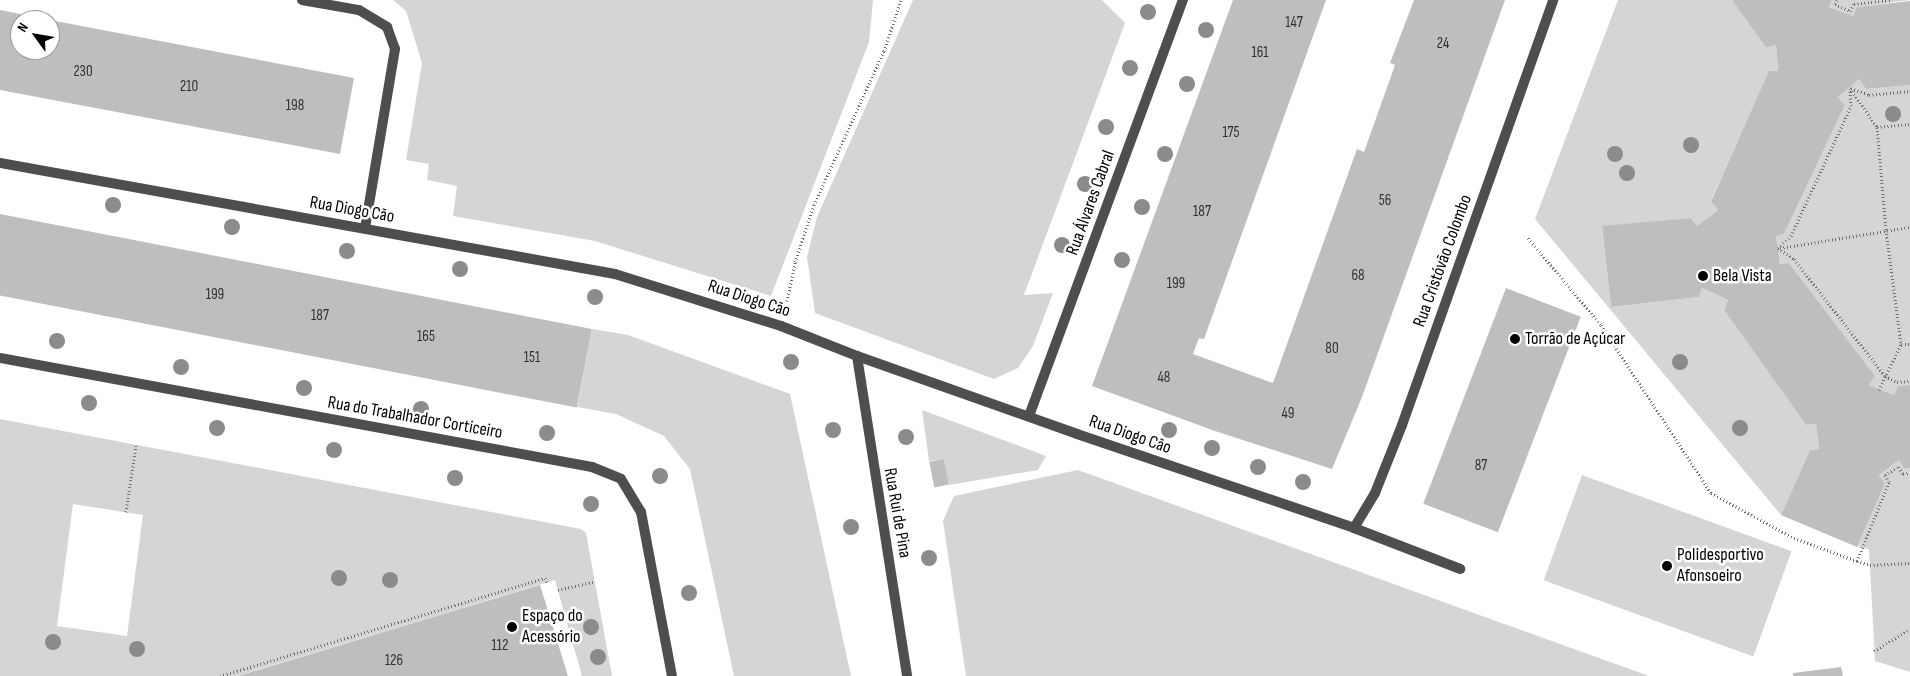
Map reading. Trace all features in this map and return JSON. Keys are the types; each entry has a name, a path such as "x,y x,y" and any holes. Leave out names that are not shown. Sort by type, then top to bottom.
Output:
{"street":[{"path":"302,0 359,10 387,27 395,49 365,229"},
{"name":"Rua Álvares Cabral","path":"1030,416 1183,0"},
{"name":"Rua Cristóvão Colombo","path":"1354,528 1375,494 1402,424 1553,0"},
{"name":"Rua Diogo Cão","path":"0,162 615,274 781,326 857,356 1354,528 1460,569"},
{"name":"Rua Rui de Pina","path":"857,356 907,676"},
{"name":"Rua do Trabalhador Corticeiro","path":"0,358 592,467 621,478 640,512 672,676"}],"path":[{"path":"781,326 795,262 814,205 884,50 901,0"},
{"path":"1837,0 1835,4 1850,11 1854,4 1891,0"},
{"path":"1850,88 1869,95 1910,91"},
{"path":"1850,88 1877,127 1886,230 1901,344 1879,390"},
{"path":"1778,248 1792,236 1851,106 1850,88"},
{"path":"1877,127 1910,124"},
{"path":"1778,248 1910,227"},
{"path":"1528,238 1601,325 1711,493 1794,538 1857,561 1870,565 1910,563"},
{"path":"1778,248 1794,259 1885,376 1897,382 1910,381"},
{"path":"1901,344 1910,344"},
{"path":"126,512 136,446"},
{"path":"1857,561 1889,482 1885,475 1898,467 1902,474 1910,473"},
{"path":"220,676 545,578 547,583"},
{"path":"558,590 593,582"},
{"path":"1874,651 1910,629"}],"shaded area":[{"path":"393,0 873,0 869,42 771,296 595,241 453,216 457,186 427,180 429,164 406,160 422,63 406,11"},
{"path":"913,0 1102,0 1125,23 1024,295 1053,293 1033,346 1018,368 994,379 815,313 807,257 817,217"},
{"path":"1618,0 1732,0 1776,45 1778,71 1769,72 1711,200 1718,210 1697,226 1691,218 1602,227 1611,307 1699,297 1702,288 1728,300 1724,310 1806,425 1816,424 1819,449 1810,450 1781,515 1535,219"},
{"path":"1832,0 1910,0 1857,7 1853,16 1829,7"},
{"path":"1859,79 1866,89 1910,85 1910,385 1898,386 1894,395 1869,385 1875,376 1789,263 1780,264 1776,236 1784,234 1845,105 1838,97"},
{"path":"592,329 628,335 790,394 851,676 734,676 690,469 664,436 616,414 577,407"},
{"path":"922,410 1046,456 1038,470 949,485 944,459 929,461"},
{"path":"0,419 581,529 586,533 612,676 582,676 555,580 237,676 0,676","holes":["73,504 143,515 127,636 57,626"]},
{"path":"1899,460 1904,469 1910,468 1910,672 1875,661 1869,549 1857,547 1885,484 1879,475"},
{"path":"1078,470 1649,676 966,676 943,521 954,496"},
{"name":"Polidesportivo Afonsoeiro","path":"1582,475 1792,551 1753,657 1544,580"}],"building":[{"path":"1233,0 1326,0 1204,339 1199,338 1193,354 1273,383 1357,149 1364,152 1395,65 1390,63 1414,0 1505,0 1362,397 1332,469 1215,431 1092,386"},
{"name":"Bela Vista","path":"1732,0 1832,0 1829,7 1853,16 1857,7 1910,1 1910,85 1866,89 1859,79 1838,97 1845,105 1784,234 1776,236 1780,264 1789,263 1875,376 1869,385 1894,395 1898,386 1910,385 1910,468 1904,469 1899,460 1879,475 1885,484 1857,547 1781,515 1810,450 1819,449 1816,424 1806,425 1724,310 1728,300 1702,288 1699,297 1611,307 1602,226 1691,218 1697,226 1718,210 1711,201 1769,71 1778,71 1776,45 1766,47"},
{"path":"0,10 10,12 10,60 60,60 60,22 354,78 340,154 0,90"},
{"path":"0,214 592,329 577,408 0,295"},
{"path":"1506,288 1581,317 1498,532 1423,504"},
{"path":"944,459 949,485 934,487 929,462"},
{"path":"540,585 568,676 238,676 433,617"},
{"path":"1841,667 1843,676 1793,676 1793,673"}],"place":[{"name":"Bela Vista","path":"1703,276"},
{"name":"Torrão de Açúcar","path":"1515,339"},
{"name":"Polidesportivo Afonsoeiro","path":"1667,566"},
{"name":"Espaço do Acessório","path":"512,627"}]}
